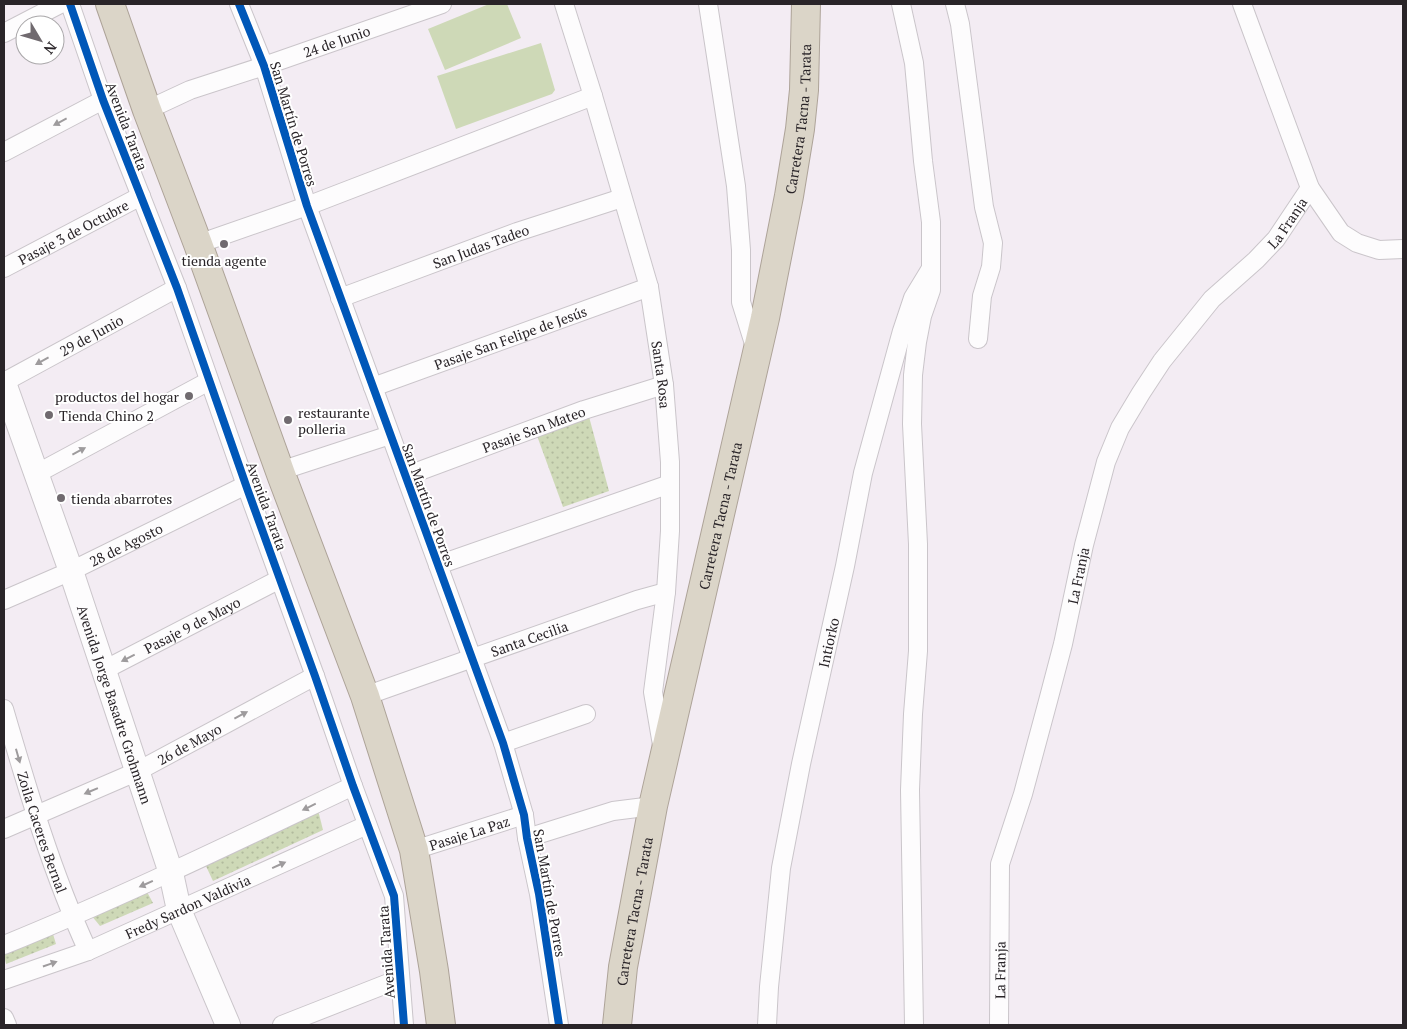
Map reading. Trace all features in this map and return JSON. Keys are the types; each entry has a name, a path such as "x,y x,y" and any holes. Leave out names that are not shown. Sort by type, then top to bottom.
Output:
{"highway":[{"name":"Avenida Tarata","path":"110,4 280,471 366,696 414,850 441,1025"},
{"name":"Carretera Tacna - Tarata","path":"617,1025 623,967 652,806 766,308 795,163 800,129 806,51 806,4"}],"street":[{"path":"4,33 60,4"},
{"name":"Avenida Tarata","path":"70,4 103,100 177,288 315,676 352,786 394,896 404,1025"},
{"name":"San Martín de Porres","path":"239,4 264,66 307,206 503,743 524,815 539,894 559,1025"},
{"name":"24 de Junio","path":"147,110 190,90 442,4"},
{"name":"Santa Rosa","path":"564,4 649,287 664,385 670,462 670,531 666,592 653,692 664,755"},
{"path":"708,4 736,186 741,250 741,302 756,350"},
{"path":"797,4 806,51"},
{"path":"900,4 914,63 931,222 931,290 922,316 913,375 912,424 918,544 918,651 910,790 914,1025"},
{"path":"955,4 960,24 984,207 993,243 991,267 982,296 978,339"},
{"path":"1242,4 1310,188 1341,233 1357,243 1379,250 1403,249"},
{"path":"198,244 307,206 593,96"},
{"path":"4,152 103,100"},
{"name":"La Franja","path":"998,1025 1000,864 1023,794 1048,701 1063,644 1084,545 1106,462 1120,428 1162,361 1212,299 1276,239 1310,188"},
{"name":"Pasaje 3 de Octubre","path":"4,268 141,196"},
{"name":"San Judas Tadeo","path":"340,298 517,232 622,198"},
{"name":"Intiorko","path":"767,1025 781,868 801,764 845,566 863,473 902,331 913,298 930,270"},
{"name":"Pasaje San Felipe de Jesús","path":"373,387 649,287"},
{"name":"29 de Junio","path":"4,382 177,288"},
{"path":"36,474 209,381"},
{"name":"Avenida Jorge Basadre Grohmann","path":"4,382 104,670 136,772 171,873 179,910 228,1025"},
{"name":"Pasaje San Mateo","path":"406,476 584,410 664,385"},
{"path":"280,471 390,435"},
{"path":"438,565 670,484"},
{"name":"28 de Agosto","path":"4,600 71,571 246,485"},
{"name":"Pasaje 9 de Mayo","path":"104,670 280,579"},
{"name":"Santa Cecilia","path":"366,696 637,600 666,592"},
{"name":"26 de Mayo","path":"4,829 136,772 315,676"},
{"name":"Zoila Caceres Bernal","path":"4,709 35,815 72,917 88,951"},
{"path":"503,743 586,714"},
{"path":"4,945 171,873 352,786"},
{"path":"527,838 613,811 652,806"},
{"name":"Pasaje La Paz","path":"414,850 524,815"},
{"name":"Fredy Sardon Valdivia","path":"4,980 88,951 367,825"},
{"path":"394,896 420,886"},
{"path":"282,1025 399,979"},
{"path":"4,1018 8,1025"}],"green space":[{"path":"489,4 507,4 521,38 445,70 428,29"},
{"path":"541,43 555,90 552,94 456,129 437,76"},
{"path":"588,413 609,491 563,507 536,433"},
{"path":"318,810 323,830 213,881 205,864"},
{"path":"146,890 153,903 100,926 91,915"},
{"path":"53,934 56,944 6,964 4,954"}],"cycle path":[{"path":"70,4 103,100 177,288 353,786 394,896 404,1025"},
{"path":"239,4 264,66 307,206 503,743 524,815 539,894 559,1025"}],"place":[{"name":"tienda agente","path":"224,244"},
{"name":"productos del hogar","path":"189,396"},
{"name":"Tienda Chino 2","path":"49,415"},
{"name":"restaurante polleria","path":"288,420"},
{"name":"tienda abarrotes","path":"61,498"}]}
